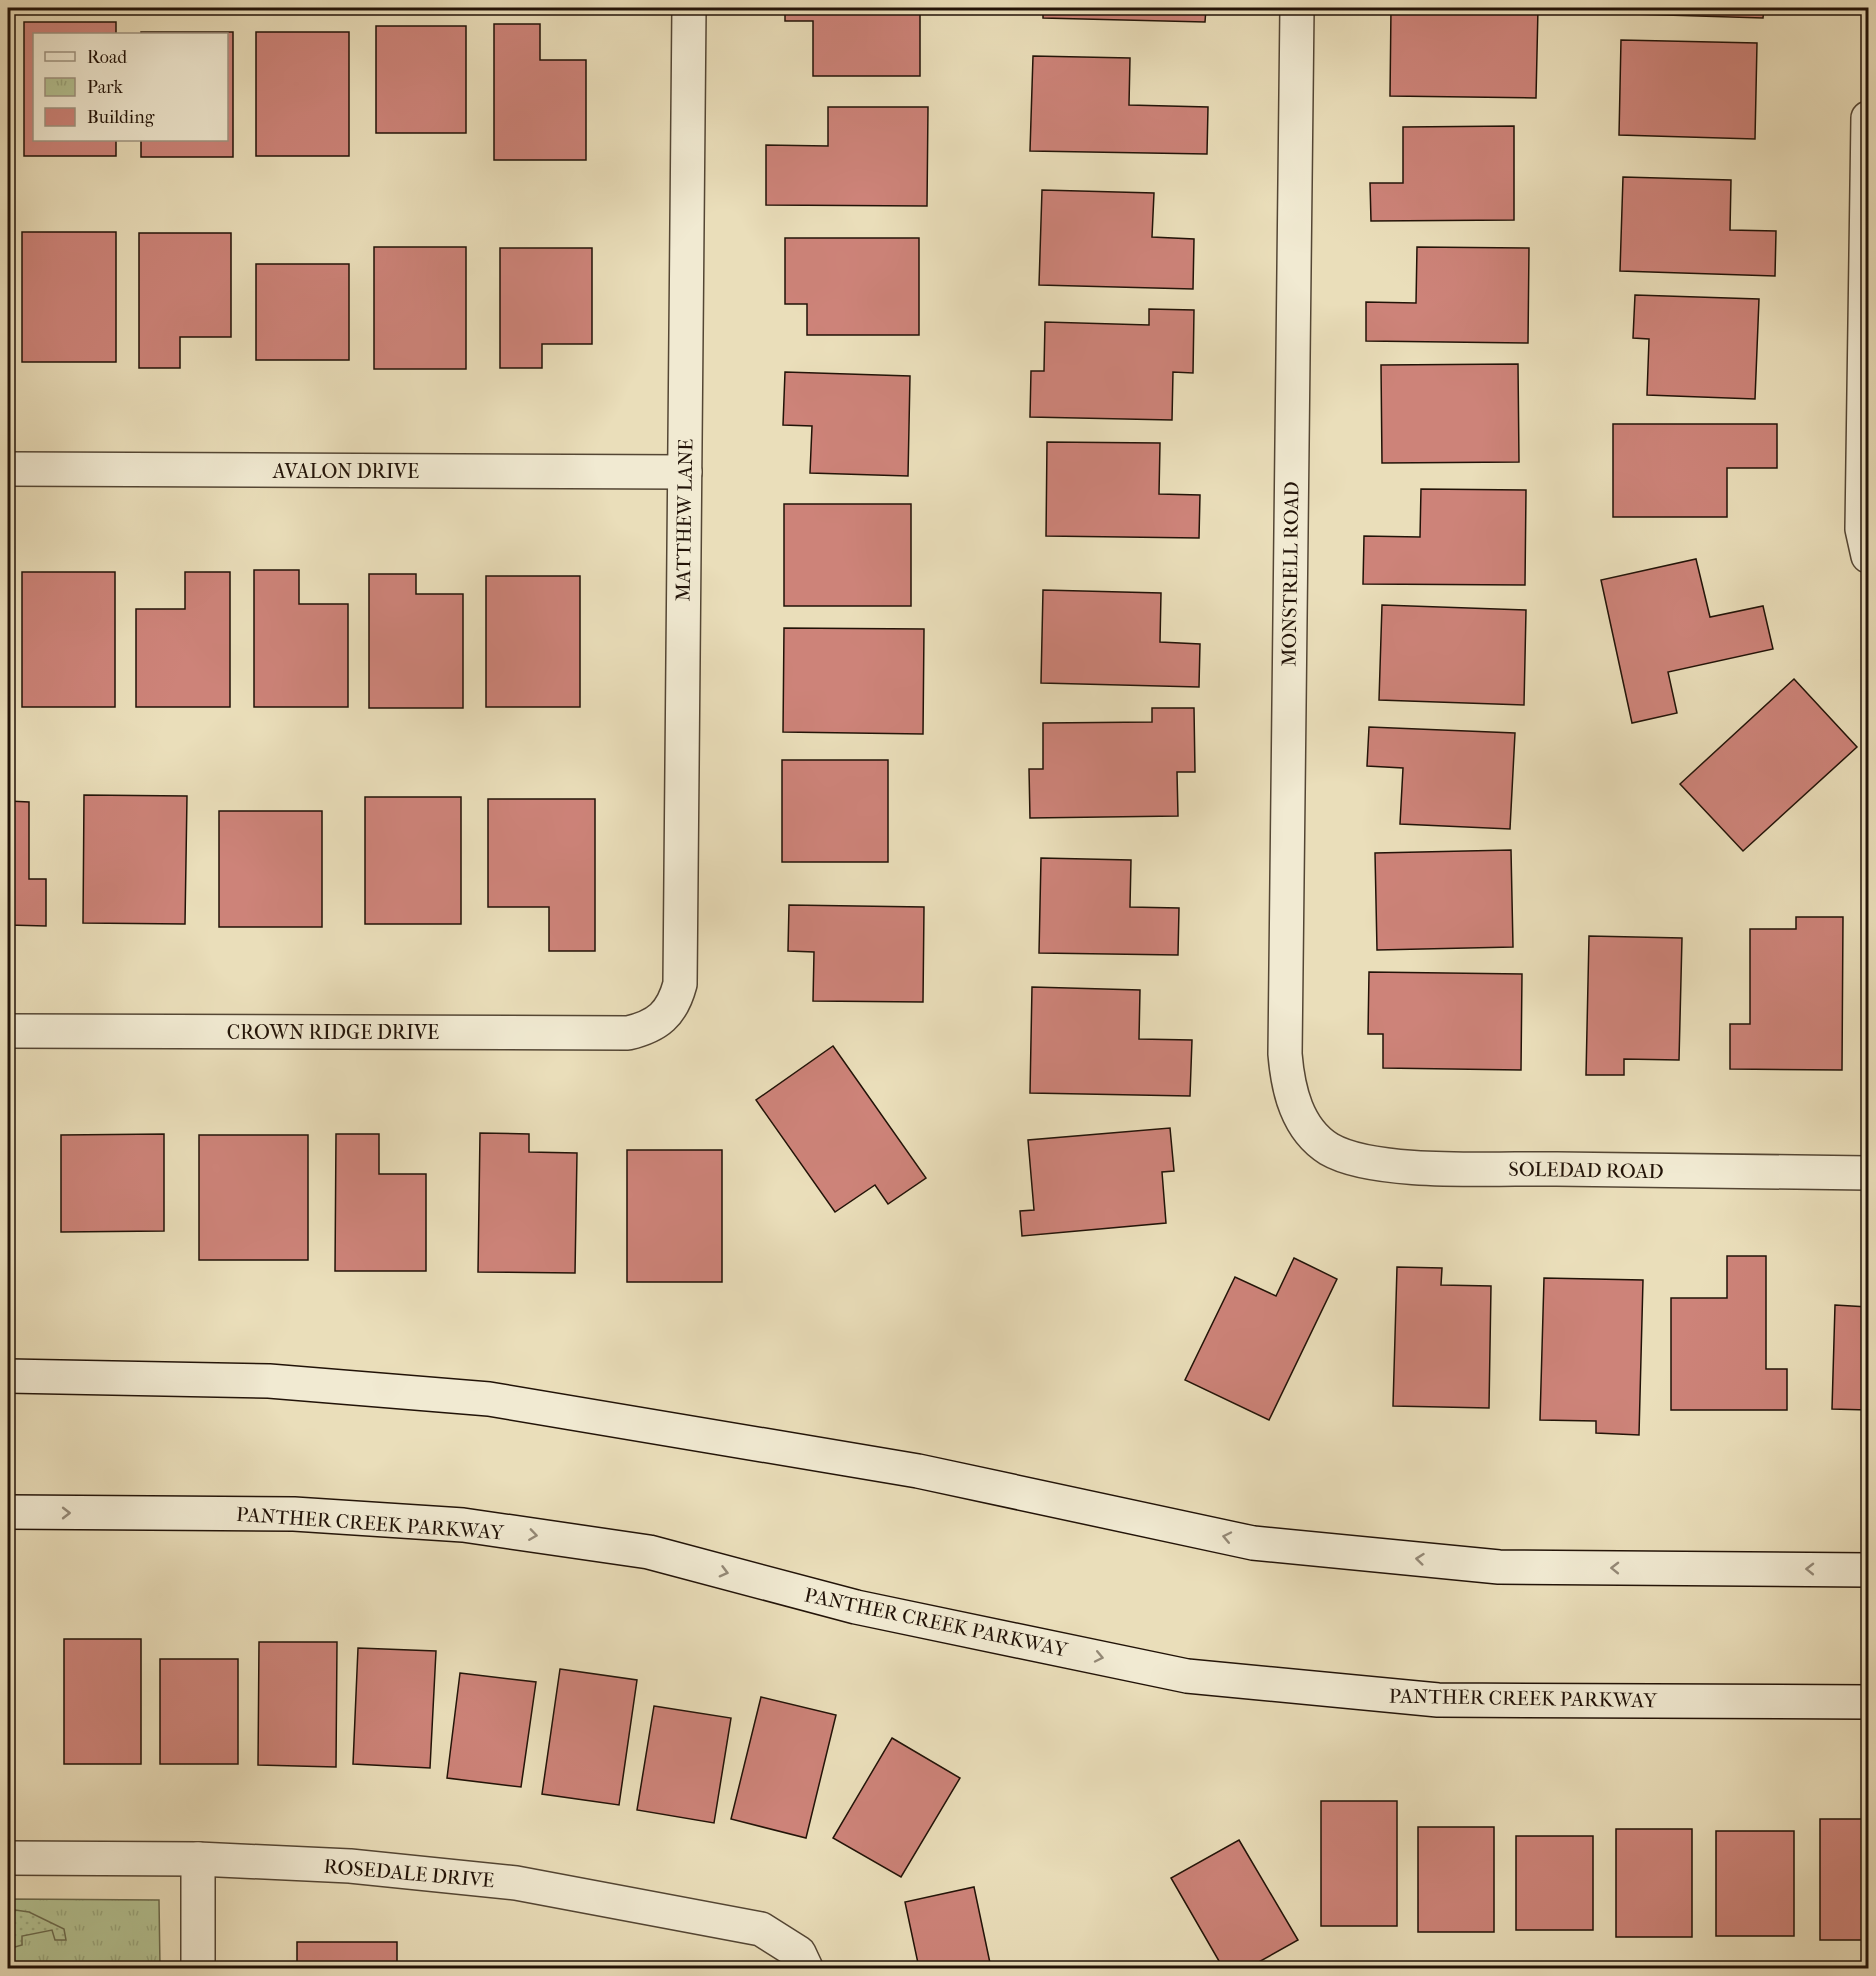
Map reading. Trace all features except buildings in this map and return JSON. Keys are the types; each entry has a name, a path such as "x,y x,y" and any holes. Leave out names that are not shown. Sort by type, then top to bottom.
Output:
{"street":[{"name":"MATTHEW LANE","path":"657,1024 671,1010 680,984 689,8"},
{"name":"MONSTRELL ROAD","path":"1297,8 1285,1054 1292,1096 1311,1135"},
{"path":"1869,118 1862,529 1869,556"},
{"name":"AVALON DRIVE","path":"8,469 685,472"},
{"name":"CROWN RIDGE DRIVE","path":"8,1031 628,1033 657,1024"},
{"name":"SOLEDAD ROAD","path":"1311,1135 1328,1148 1349,1157 1413,1167 1869,1173"},
{"path":"8,1376 268,1381 489,1399 918,1471 1253,1543 1499,1567 1869,1570"},
{"name":"PANTHER CREEK PARKWAY","path":"8,1512 294,1514 463,1525 649,1552 856,1607 1187,1676 1438,1700 1869,1702"},
{"name":"ROSEDALE DRIVE","path":"8,1858 198,1859 350,1866 516,1882 761,1929 803,1961"},
{"path":"198,1859 198,1968"}],"green space":[{"path":"8,1899 159,1900 160,1968 8,1968"},
{"path":"8,1909 29,1912 64,1929 66,1940 55,1940 52,1930 22,1936 22,1945 8,1949"}]}
